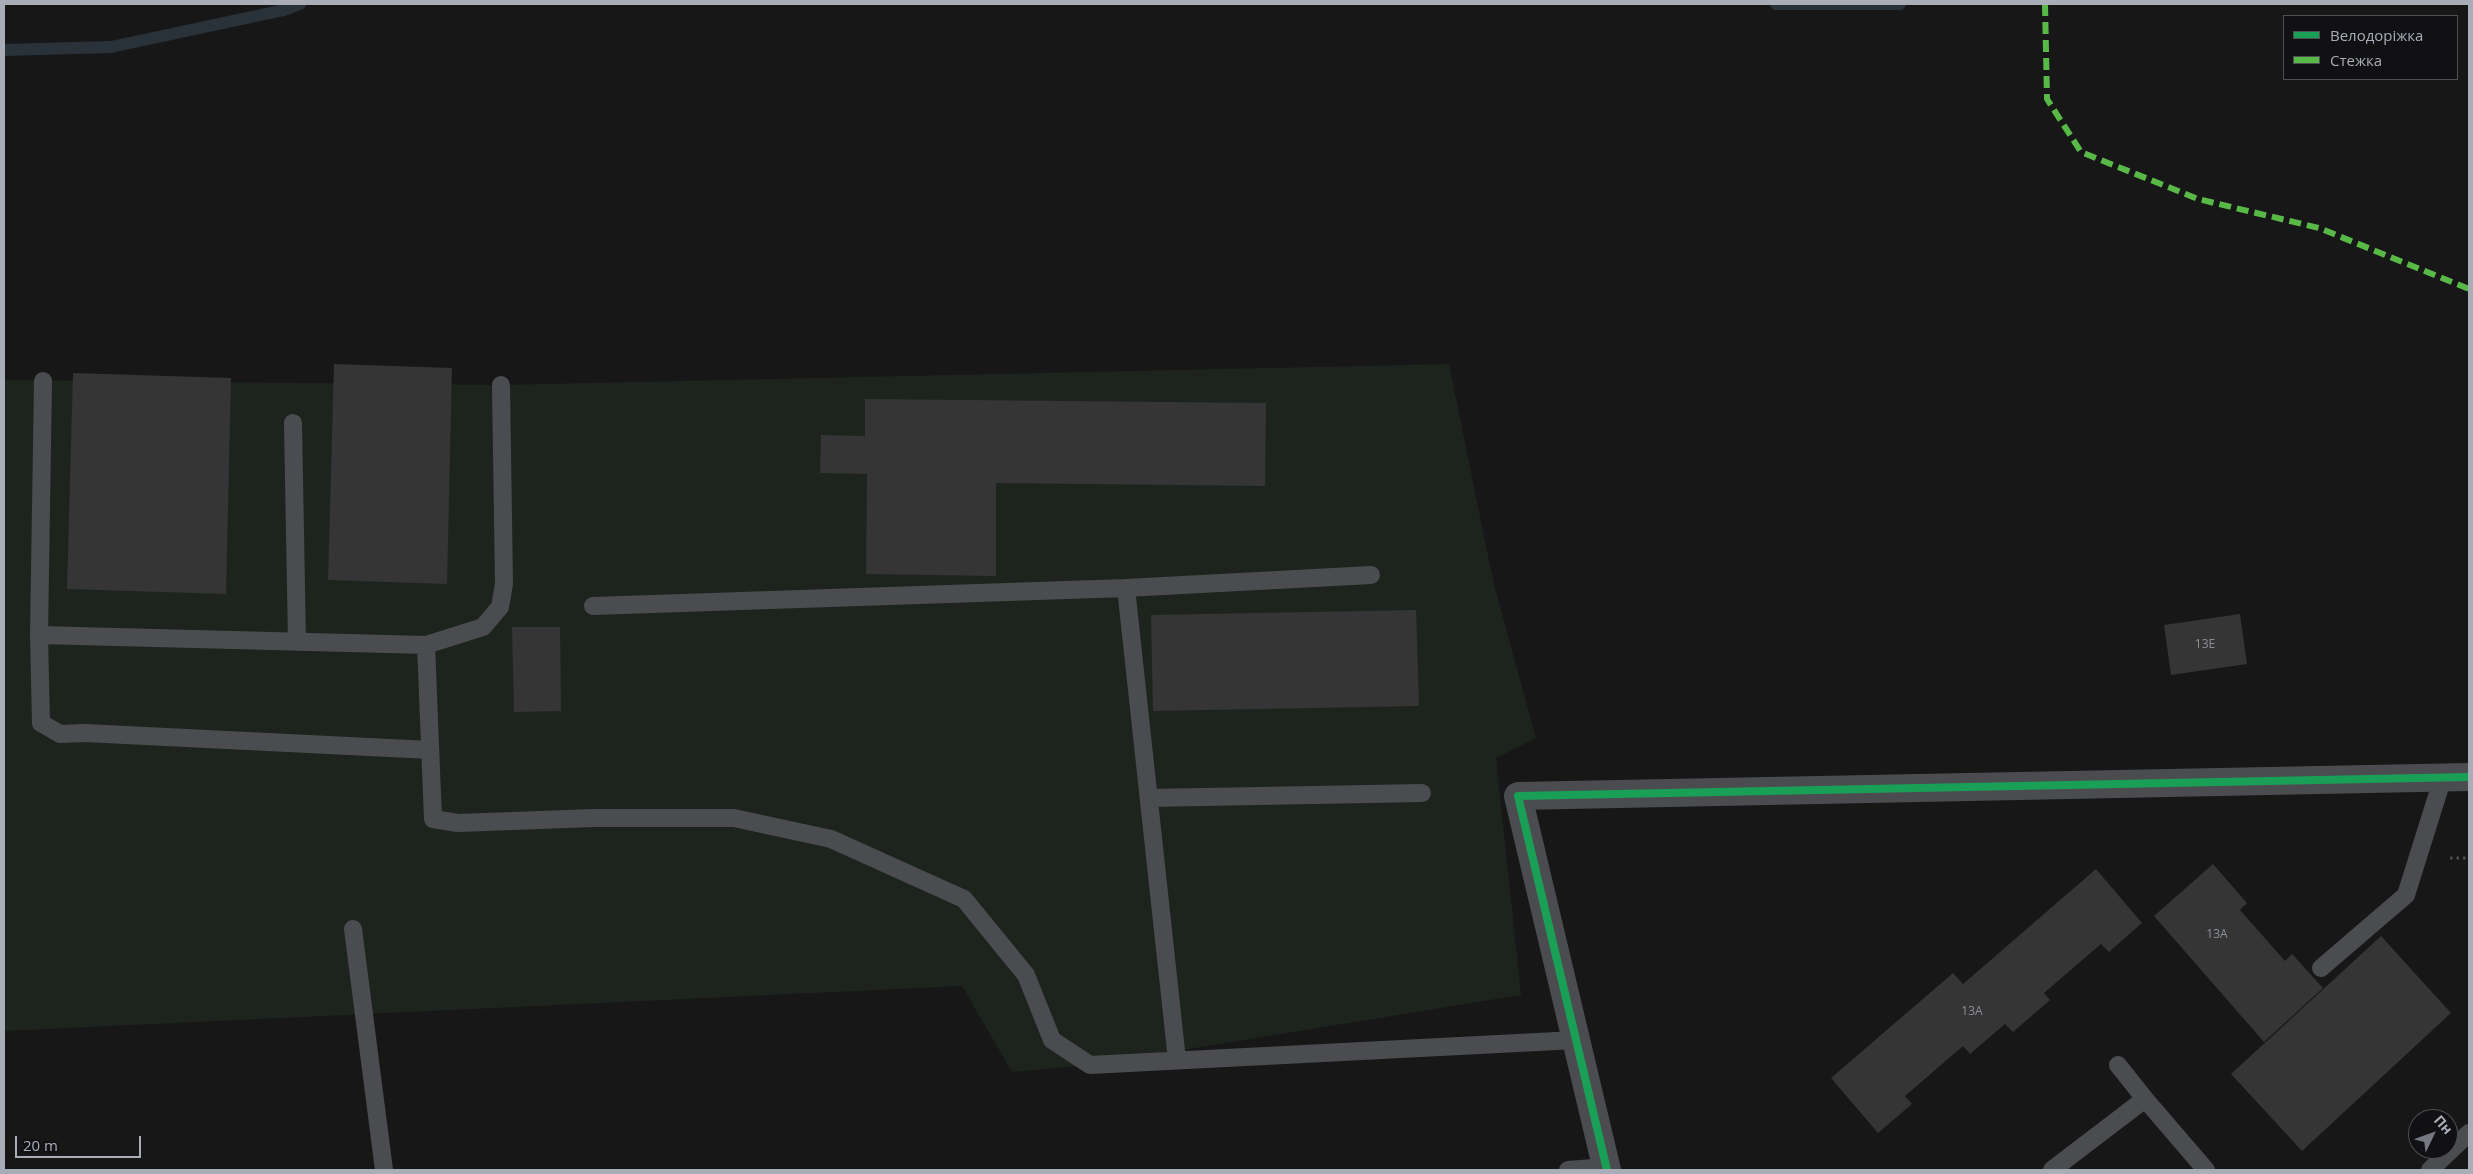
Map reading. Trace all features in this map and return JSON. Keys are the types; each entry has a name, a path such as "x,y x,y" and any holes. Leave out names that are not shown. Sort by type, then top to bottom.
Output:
{"street":[{"path":"1606,1169 1518,796 2456,777"}],"lane":[{"path":"43,381 39,634 41,722 60,734 85,733 430,750"},
{"path":"39,634 426,646 483,627 500,607 504,584 501,385"},
{"path":"293,423 297,642"},
{"path":"593,606 1126,588 1371,575"},
{"path":"1126,588 1177,1060"},
{"path":"426,646 433,819 458,823 594,818 734,818 831,839 964,899 1026,975 1052,1040 1090,1065 1576,1040"},
{"path":"2321,968 2406,895 2456,777"},
{"path":"1148,798 1422,793"},
{"path":"353,929 384,1170"},
{"path":"2118,1065 2206,1170"},
{"path":"2052,1170 2145,1099"},
{"path":"2430,1170 2469,1133"},
{"path":"1568,1170 1606,1169"}],"shaded area":[{"path":"1449,364 1494,585 1536,738 1496,758 1521,995 1090,1065 1012,1072 962,986 4,1031 4,380 501,385"}],"building":[{"path":"334,364 452,368 447,584 328,580"},
{"path":"73,373 231,378 226,594 67,589"},
{"path":"865,399 1266,403 1265,486 996,483 996,576 866,574 867,474 820,473 821,435 865,436"},
{"path":"1416,610 1419,706 1153,711 1151,615"},
{"path":"2240,614 2247,664 2171,675 2164,625"},
{"path":"512,627 560,627 561,711 514,712"},
{"path":"2213,864 2247,903 2240,910 2285,961 2292,954 2323,988 2264,1042 2154,916"},
{"path":"2096,869 2142,923 2109,952 2101,944 2044,993 2050,1000 2013,1032 2005,1024 1970,1054 1963,1046 1905,1096 1912,1104 1878,1133 1831,1078 1953,973 1963,984"},
{"path":"2381,936 2451,1013 2302,1151 2231,1074"}],"waterway":[{"path":"4,50 111,47 284,10 300,4"},
{"path":"1776,4 1900,4"}],"marked path":[{"path":"2045,4 2047,99 2081,152 2198,199 2319,228 2469,289"}],"cycle path":[{"path":"1607,1170 1518,796 2469,777"}]}
